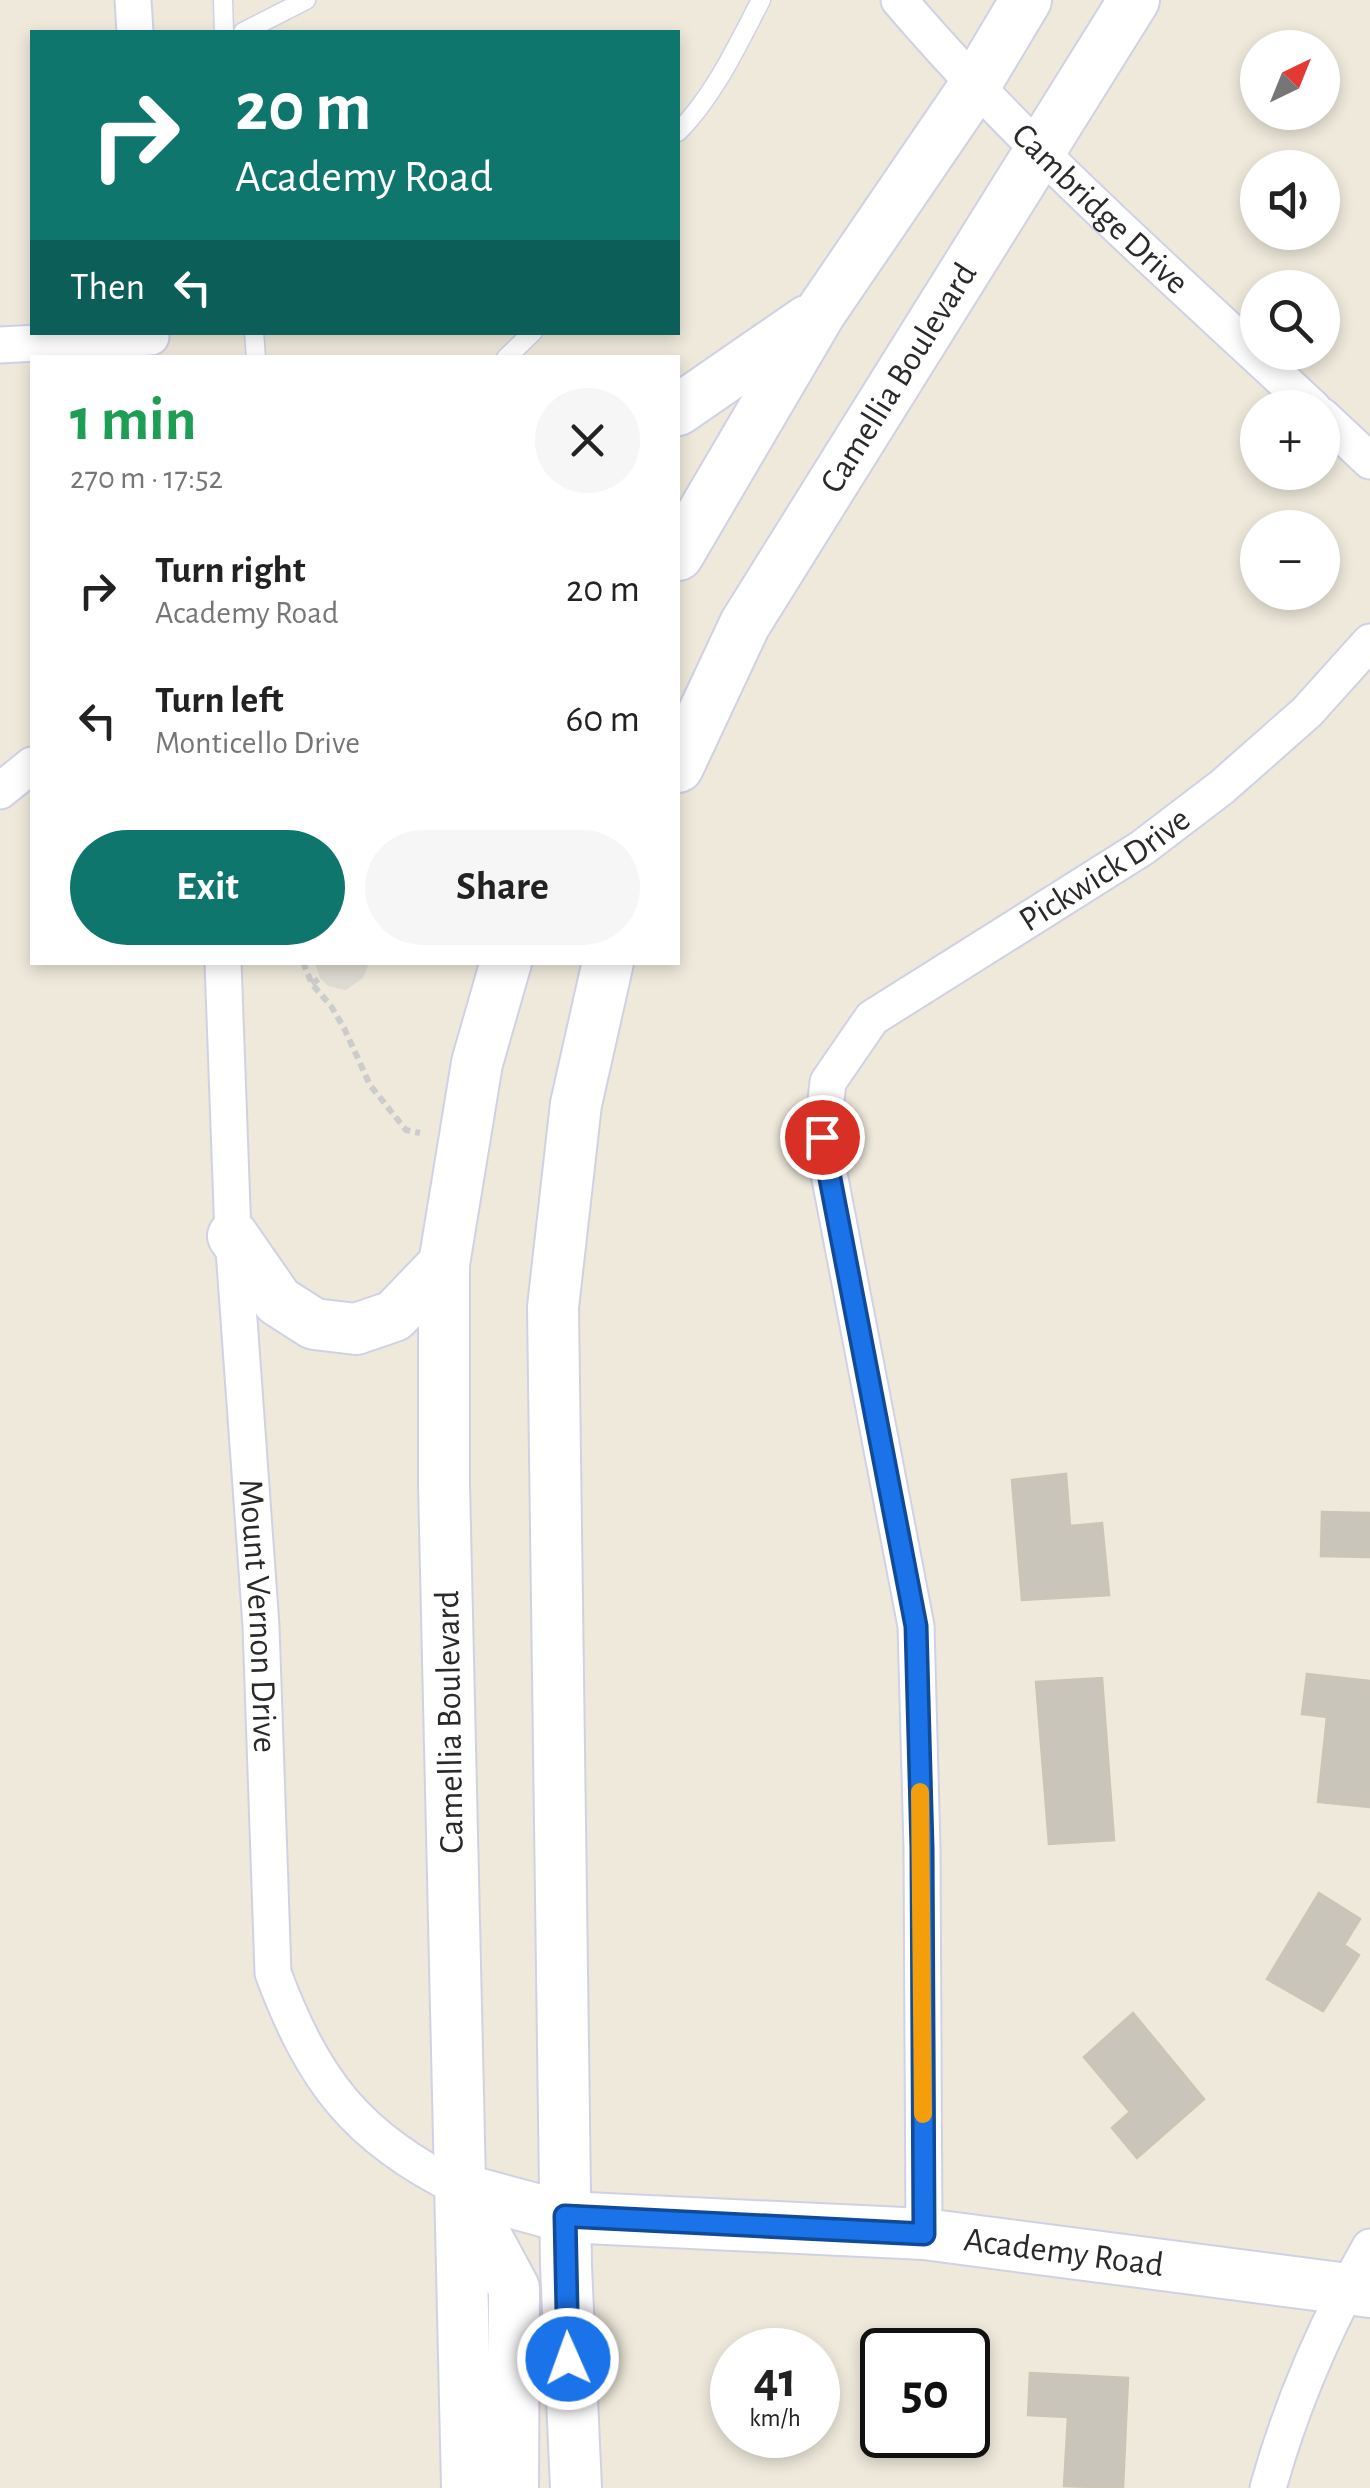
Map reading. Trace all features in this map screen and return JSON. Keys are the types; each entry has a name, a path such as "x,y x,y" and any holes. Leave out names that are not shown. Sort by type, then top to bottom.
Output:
{"main road":[{"path":"680,552 820,313 974,87 1026,0"},
{"name":"Camellia Boulevard","path":"680,763 745,624 1134,0"},
{"path":"680,409 820,313"},
{"name":"Camellia Boulevard","path":"466,2488 444,1484 444,1264 478,1063 505,965"},
{"path":"576,2488 565,2216 553,1307 576,1104 607,965"},
{"path":"233,1236 278,1302 314,1324 356,1329 394,1316 444,1264"},
{"path":"460,2188 514,2288 514,2488"},
{"name":"Academy Road","path":"460,2188 565,2216 924,2234 1357,2292"}],"street":[{"path":"133,0 135,30"},
{"name":"Cambridge Drive","path":"899,0 974,87 1040,154 1294,390"},
{"path":"0,345 152,342"},
{"path":"1340,432 1370,460"},
{"name":"Pickwick Drive","path":"924,2234 922,1848 916,1626 822,1137 828,1082 872,1018 1142,848 1222,787 1307,712 1370,642"},
{"path":"0,791 30,767"},
{"name":"Mount Vernon Drive","path":"222,965 233,1236 261,1626 272,1973 292,2024 324,2080 374,2137 416,2167 460,2188"},
{"path":"1268,2488 1284,2432 1324,2331 1357,2292 1370,2247"}],"lane":[{"path":"223,0 224,30"},
{"path":"247,30 306,0"},
{"path":"680,130 730,59 761,0"},
{"path":"509,355 531,335"}],"path":[{"path":"305,965 312,984 332,1006 370,1085 406,1130 422,1134"},
{"path":"312,984 320,978"}],"shaded area":[{"path":"316,965 368,965 363,978 346,990 328,986"}],"building":[{"path":"1066,1474 1070,1526 1102,1523 1109,1595 1022,1600 1012,1480"},
{"path":"1322,1512 1370,1513 1370,1557 1321,1556"},
{"path":"1307,1674 1370,1681 1370,1807 1318,1802 1327,1717 1302,1714"},
{"path":"1102,1678 1114,1840 1049,1844 1036,1682"},
{"path":"1319,1893 1360,1919 1344,1945 1359,1955 1323,2011 1267,1979"},
{"path":"1133,2013 1204,2099 1137,2158 1112,2128 1130,2112 1084,2057"},
{"path":"1030,2373 1128,2378 1123,2488 1064,2486 1068,2417 1028,2415"}],"slow traffic":[{"path":"920,1792 923,2114"}],"route":[{"path":"568,2359 565,2216 924,2234 922,1848 916,1626 822,1137"}]}
